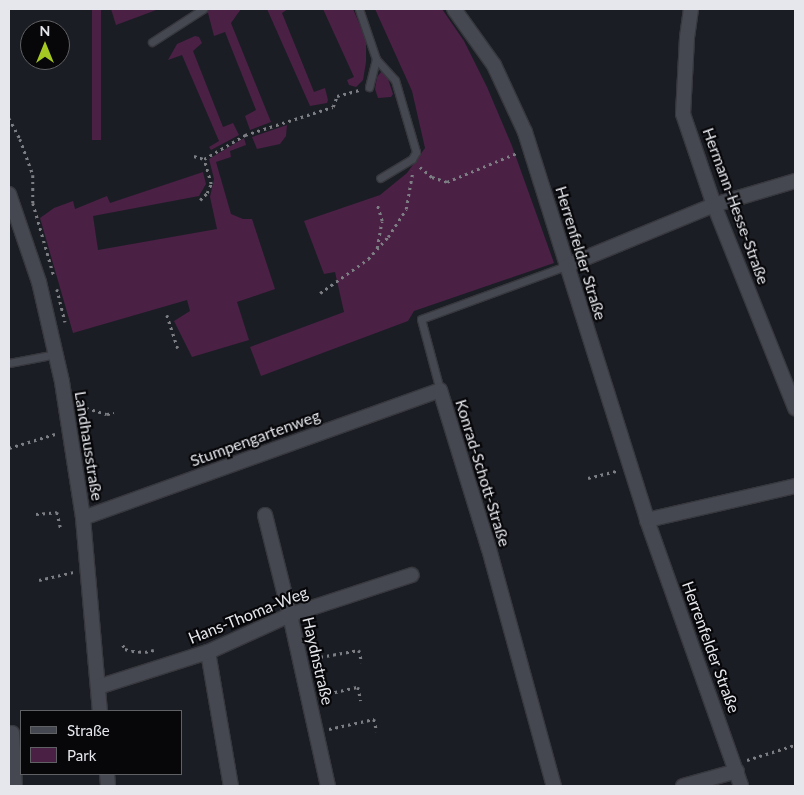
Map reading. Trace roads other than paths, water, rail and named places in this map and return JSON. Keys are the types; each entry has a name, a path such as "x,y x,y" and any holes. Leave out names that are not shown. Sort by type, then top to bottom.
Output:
{"street":[{"name":"Herrenfelder Straße","path":"454,9 494,65 525,132 647,520 741,786"},
{"name":"Hermann-Hesse-Straße","path":"691,9 687,38 683,114 714,205 795,408"},
{"path":"566,266 714,205 795,181"},
{"name":"Landhausstraße","path":"9,194 39,282 66,404 82,518 100,710"},
{"name":"Stumpengartenweg","path":"82,518 440,390"},
{"name":"Konrad-Schott-Straße","path":"440,390 489,549 554,786"},
{"path":"647,520 795,486"},
{"name":"Haydnstraße","path":"265,515 328,786"},
{"name":"Hans-Thoma-Weg","path":"98,687 208,652 290,616 412,575"},
{"path":"208,652 231,786"},
{"path":"12,733 15,786"},
{"path":"683,786 737,771"}],"lane":[{"path":"152,42 203,9"},
{"path":"359,9 376,59 395,80 416,152 412,159 380,178"},
{"path":"369,87 376,59"},
{"name":"Konrad-Schott-Straße","path":"440,390 421,319 566,266"},
{"path":"9,363 56,354"}]}
